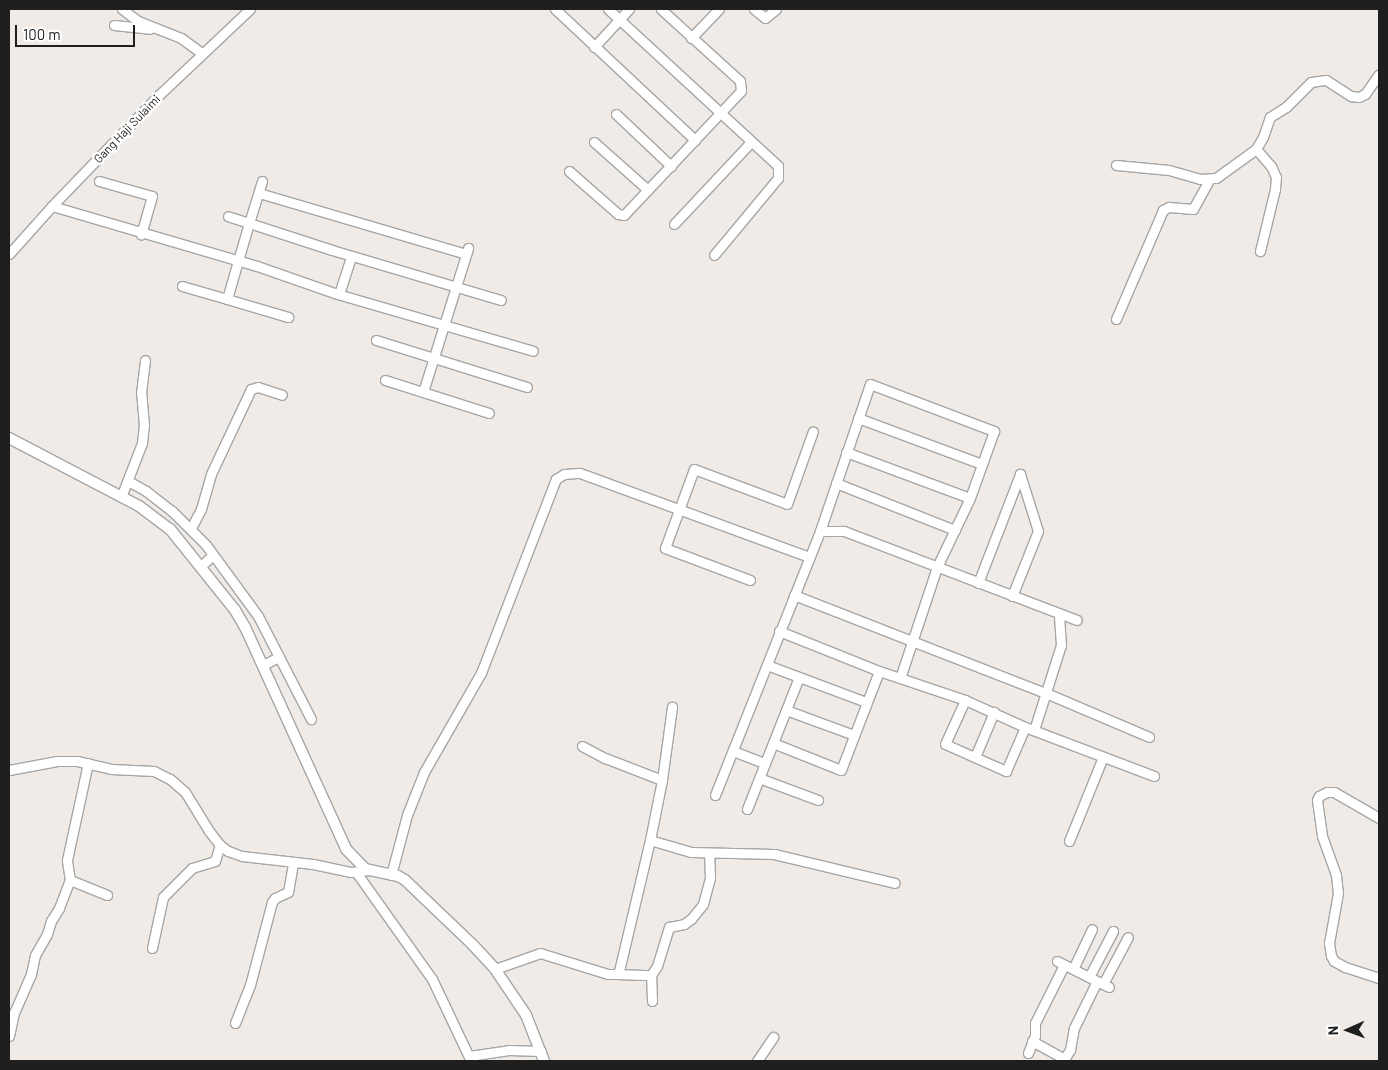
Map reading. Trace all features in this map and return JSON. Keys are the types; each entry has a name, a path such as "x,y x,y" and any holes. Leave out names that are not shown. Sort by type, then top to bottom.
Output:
{"street":[{"path":"122,9 132,17 188,42 202,53"},
{"name":"Gang Haji Sulaimi","path":"9,254 52,206 202,53 250,9"},
{"path":"554,9 695,140"},
{"path":"608,9 775,162 779,170 778,178 714,254"},
{"path":"594,46 629,9"},
{"path":"691,38 719,9"},
{"path":"754,9 765,18 776,9"},
{"path":"569,170 621,216 624,215 741,91 742,84 691,38 665,10"},
{"path":"114,25 158,29"},
{"path":"1116,166 1169,170 1209,180 1222,175 1256,149 1263,137 1270,117 1286,107 1312,82 1326,80 1351,96 1359,97 1365,94 1379,74"},
{"path":"616,114 671,166"},
{"path":"594,142 648,190"},
{"path":"674,224 751,142"},
{"path":"1256,149 1271,166 1276,177 1276,189 1260,252"},
{"path":"1116,319 1163,210 1169,207 1193,209 1209,180"},
{"path":"99,181 152,196 142,234"},
{"path":"227,298 262,181"},
{"path":"259,193 467,251 423,392"},
{"path":"52,206 533,351"},
{"path":"228,216 351,256 456,285 501,300"},
{"path":"339,294 351,256"},
{"path":"182,286 288,317"},
{"path":"376,340 527,387"},
{"path":"125,489 141,450 144,434 141,393 145,360"},
{"path":"385,380 489,413"},
{"path":"716,796 766,664 820,531 870,384 994,431 970,498 937,567 900,678"},
{"path":"191,528 201,508 210,474 249,391 258,387 282,396"},
{"path":"858,418 982,464"},
{"path":"750,580 665,548 694,469 787,504 813,431"},
{"path":"9,438 125,489 191,528 240,617 310,720"},
{"path":"846,452 970,498"},
{"path":"391,875 407,816 424,772 480,673 556,479 564,474 580,473 809,557"},
{"path":"978,583 1020,474 1038,531 1012,596"},
{"path":"836,483 955,530"},
{"path":"125,489 143,498 166,525 207,560 254,610 271,661 341,840 356,862 369,870 401,877 420,892 495,969 526,1015 543,1056"},
{"path":"820,531 844,531 1077,620"},
{"path":"794,595 1046,693 1149,737"},
{"path":"965,700 945,744 1006,771 1046,693 1061,645 1059,614"},
{"path":"780,631 879,671 965,700 1029,728 1154,776"},
{"path":"766,664 866,702"},
{"path":"773,743 841,770 879,671"},
{"path":"747,809 799,677"},
{"path":"616,974 621,968 650,840 662,780 672,708"},
{"path":"786,710 854,735"},
{"path":"975,757 994,712"},
{"path":"582,746 605,758 662,780"},
{"path":"733,751 765,763"},
{"path":"1069,841 1103,756"},
{"path":"9,770 51,762 88,763 111,769 154,771 170,779 192,801 220,845 242,856 356,872 369,870"},
{"path":"9,1036 14,1013 31,974 35,955 47,934 51,920 59,908 70,880 67,860 88,763"},
{"path":"759,778 818,800"},
{"path":"1379,818 1334,792 1327,792 1319,796 1317,800 1322,836 1336,875 1338,893 1329,944 1330,956 1344,967 1379,978"},
{"path":"650,840 678,849 709,854 774,854 895,883"},
{"path":"152,948 164,897 192,868 216,861 220,845"},
{"path":"652,1001 651,974 657,966 669,927 684,924 691,920 703,904 710,878 709,854"},
{"path":"235,1023 250,985 272,902 275,898 288,892 292,863"},
{"path":"356,872 432,979 470,1058 509,1050 543,1056"},
{"path":"70,880 107,895"},
{"path":"1028,1052 1035,1036 1035,1023 1065,965 1092,929"},
{"path":"1099,982 1113,931"},
{"path":"1032,1042 1064,1060 1070,1050 1074,1028 1099,982 1128,937"},
{"path":"495,969 540,952 608,974 651,974"},
{"path":"1065,965 1099,982"},
{"path":"757,1061 773,1037"}]}
